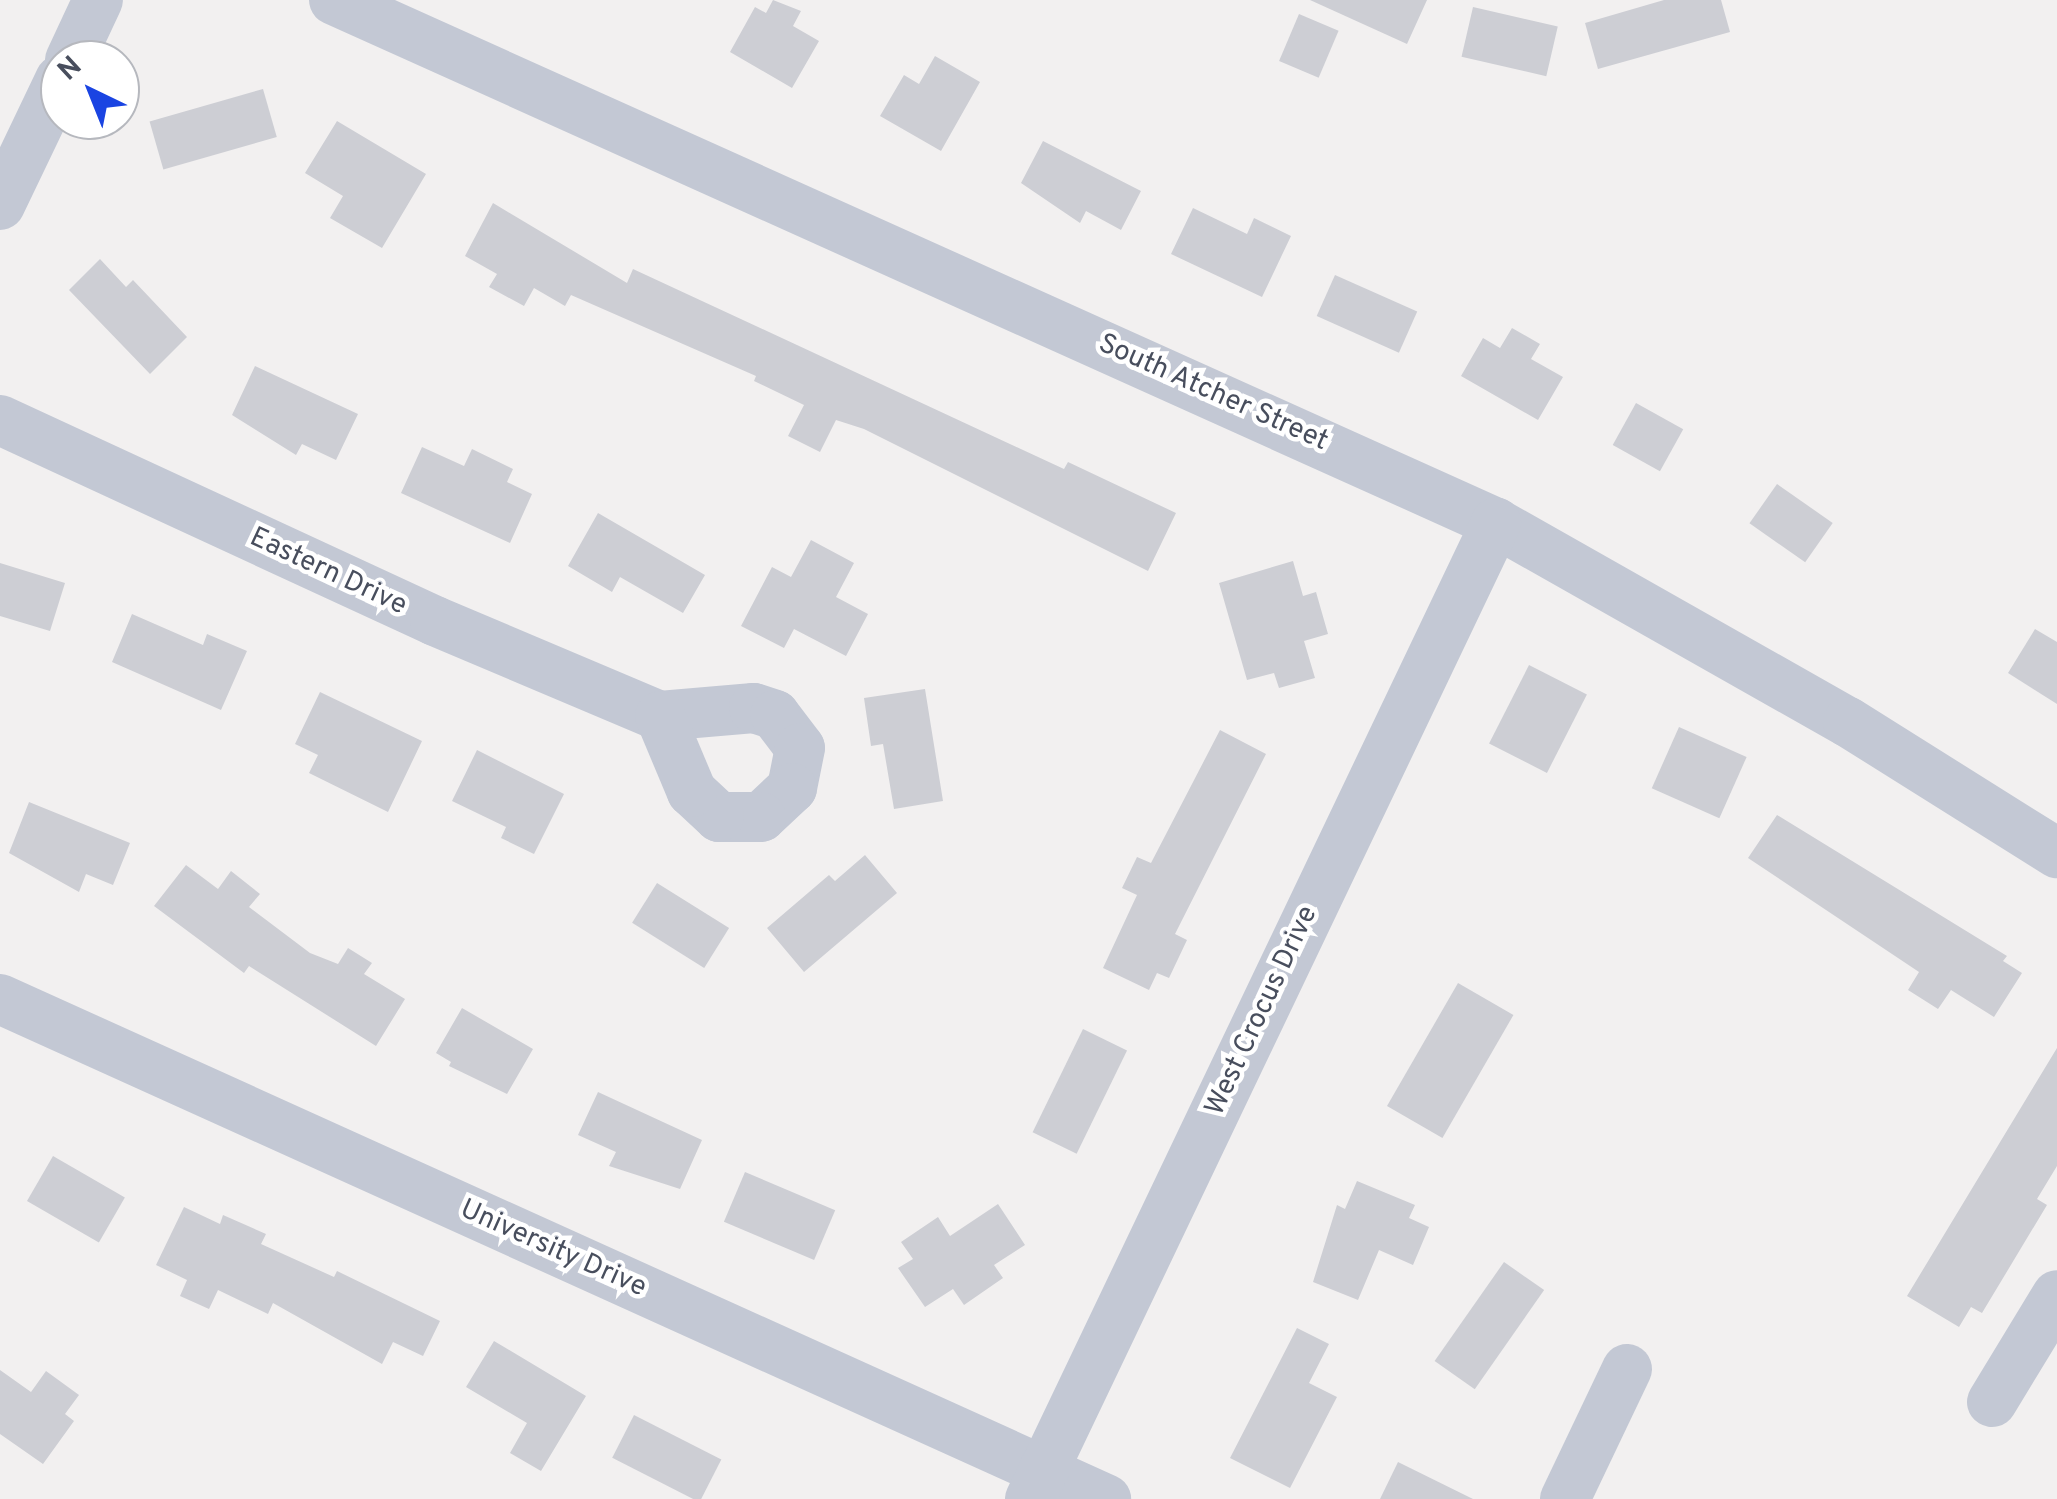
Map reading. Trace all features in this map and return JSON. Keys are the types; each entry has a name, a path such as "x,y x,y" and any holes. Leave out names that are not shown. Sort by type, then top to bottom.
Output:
{"street":[{"path":"79,40 98,0"},
{"name":"South Atcher Street","path":"334,0 1496,523 1848,722 2057,853"},
{"path":"0,205 40,122"},
{"name":"Eastern Drive","path":"0,420 435,620 660,716"},
{"name":"West Crocus Drive","path":"1036,1485 1496,523"},
{"name":"University Drive","path":"0,1000 1036,1485 1106,1499"},
{"path":"1992,1402 2057,1294"},
{"path":"1565,1499 1628,1369"}],"building":[{"path":"773,0 801,11 793,26 819,41 792,88 730,52 755,7 766,13"},
{"path":"1310,0 1427,0 1407,44"},
{"path":"1664,0 1721,0 1730,32 1598,69 1585,23"},
{"path":"1473,7 1558,27 1546,76 1462,57"},
{"path":"1299,14 1339,31 1319,78 1279,61"},
{"path":"935,56 980,82 941,151 880,116 904,75 919,84"},
{"path":"263,89 277,137 163,170 150,122"},
{"path":"337,121 426,174 382,248 330,218 343,196 305,173"},
{"path":"1043,141 1141,191 1121,230 1086,211 1080,223 1021,183"},
{"path":"493,203 627,283 633,269 1064,469 1068,462 1176,513 1148,571 864,429 836,420 820,452 788,436 804,405 754,381 756,376 571,295 565,306 534,288 524,306 489,287 497,274 465,256"},
{"path":"1193,208 1247,234 1254,218 1291,236 1262,297 1171,254"},
{"path":"100,259 126,287 133,280 187,337 150,374 69,290"},
{"path":"1335,275 1417,312 1399,353 1317,316"},
{"path":"1512,328 1540,344 1531,359 1563,377 1538,420 1461,376 1483,338 1500,348"},
{"path":"255,366 358,414 336,460 302,444 296,455 232,415"},
{"path":"1636,403 1683,429 1660,471 1613,445"},
{"path":"422,447 464,466 472,449 513,469 507,482 532,494 510,543 401,493"},
{"path":"1777,484 1833,523 1805,562 1749,523"},
{"path":"598,513 705,575 683,613 620,577 612,592 568,566"},
{"path":"811,540 854,563 836,597 868,614 846,656 794,629 784,648 741,626 772,567 791,577"},
{"path":"1293,561 1303,596 1316,592 1328,634 1304,641 1315,678 1279,688 1274,673 1247,680 1219,583"},
{"path":"0,563 65,583 50,631 0,616"},
{"path":"132,614 203,645 207,634 247,651 221,710 112,662"},
{"path":"2035,629 2057,642 2057,704 2008,673"},
{"path":"1529,665 1587,695 1547,773 1489,743"},
{"path":"925,689 943,801 894,809 883,744 871,746 864,698"},
{"path":"320,692 422,741 388,812 309,773 318,755 295,744"},
{"path":"1679,727 1747,757 1719,818 1652,788"},
{"path":"1220,730 1266,754 1175,934 1187,940 1169,978 1157,973 1149,990 1103,968 1137,895 1122,888 1137,857 1151,863"},
{"path":"477,750 564,794 534,854 501,838 506,827 452,801"},
{"path":"29,802 130,843 113,885 86,874 79,892 9,853"},
{"path":"1777,815 2007,956 2003,961 2022,973 1994,1017 1951,990 1938,1009 1908,990 1919,972 1748,858"},
{"path":"865,855 897,893 804,972 767,928 829,875 835,881"},
{"path":"186,865 218,889 231,871 260,894 249,907 310,953 338,964 348,948 372,963 364,974 405,999 376,1046 249,966 244,973 154,906"},
{"path":"657,883 729,928 704,968 632,923"},
{"path":"1458,983 1513,1015 1442,1138 1387,1106"},
{"path":"462,1008 533,1049 507,1094 449,1066 451,1062 436,1053"},
{"path":"1083,1029 1127,1050 1077,1154 1033,1132"},
{"path":"2057,1048 2057,1166 2037,1199 2047,1205 1982,1313 1971,1307 1959,1327 1907,1296"},
{"path":"598,1092 702,1140 680,1189 609,1166 616,1152 578,1135"},
{"path":"53,1156 125,1198 99,1243 27,1201"},
{"path":"745,1172 835,1210 814,1260 724,1222"},
{"path":"1357,1181 1415,1205 1409,1218 1429,1227 1413,1265 1379,1250 1358,1300 1313,1282 1337,1205 1345,1209"},
{"path":"998,1204 1025,1245 994,1265 1003,1278 964,1305 953,1289 925,1307 898,1268 913,1259 901,1242 938,1217 950,1236"},
{"path":"184,1207 220,1224 223,1215 266,1234 261,1244 334,1277 337,1271 440,1321 423,1356 393,1342 382,1364 273,1303 268,1314 218,1290 209,1309 180,1296 187,1280 156,1265"},
{"path":"1504,1262 1544,1290 1475,1389 1435,1361"},
{"path":"1297,1328 1329,1344 1309,1383 1337,1397 1290,1488 1230,1458"},
{"path":"494,1341 586,1396 541,1471 510,1453 527,1423 466,1387"},
{"path":"0,1370 31,1392 46,1371 79,1395 65,1414 74,1421 43,1464 0,1434"},
{"path":"634,1415 721,1459 701,1499 693,1499 612,1458"},
{"path":"1398,1462 1473,1499 1380,1499"}]}
